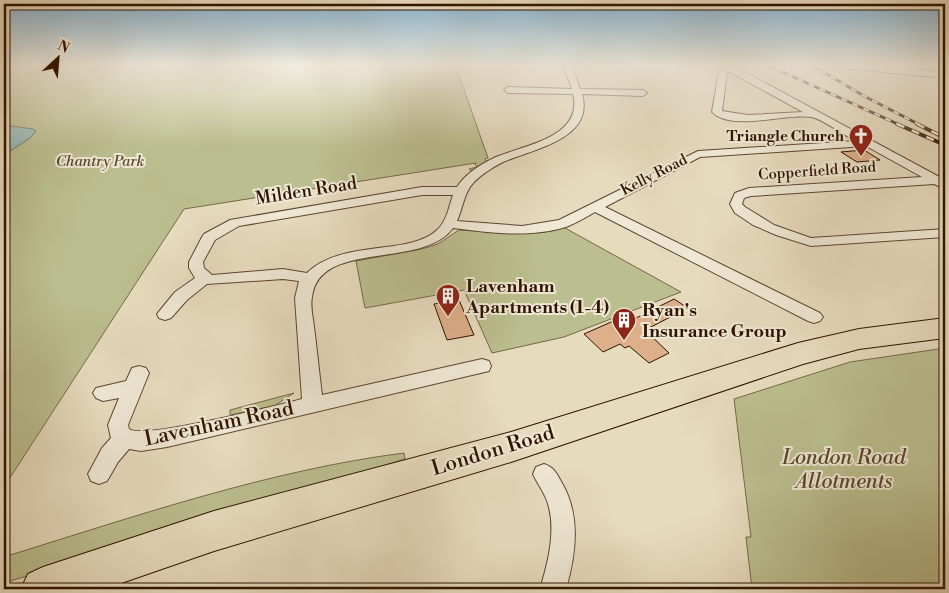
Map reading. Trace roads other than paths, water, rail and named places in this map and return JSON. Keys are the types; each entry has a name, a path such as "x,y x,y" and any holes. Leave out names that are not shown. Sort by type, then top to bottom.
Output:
{"main road":[{"name":"London Road","path":"43,589 214,531 510,447 798,354 859,339 945,328"}],"street":[{"path":"565,92 643,93"},
{"path":"165,314 181,296 205,278 222,281 283,274 310,278 322,268 343,258 425,244 441,235 450,224 460,191 470,179 488,166 561,135 579,113 579,102 576,92"},
{"path":"720,92 717,112 719,114 737,118 813,114"},
{"path":"773,92 940,182"},
{"name":"Kelly Road","path":"450,224 488,228 538,229 564,223 698,154 867,143"},
{"name":"Copperfield Road","path":"940,182 756,191 742,194 736,199 736,206 741,212 756,220 796,237 814,242 945,233"},
{"name":"Milden Road","path":"205,278 199,273 195,265 200,250 211,235 232,224 422,191 460,191"},
{"name":"Kelly Road","path":"594,207 814,317"},
{"name":"Lavenham Road","path":"310,278 304,287 303,298 313,404"},
{"name":"Lavenham Road","path":"103,392 135,380 118,425 119,433 124,439 137,442 167,438 482,366"},
{"name":"Lavenham Road","path":"99,474 110,455 124,439"},
{"path":"544,474 556,495 561,512 561,556 553,589"}],"water":[{"path":"4,125 36,131 30,138 4,155"}],"railway":[{"path":"826,92 900,125"},
{"path":"857,92 920,125"},
{"path":"897,124 945,145"},
{"path":"917,124 945,138"}],"place":[{"name":"Triangle Church","path":"861,157"},
{"name":"Lavenham Apartments (1-4)","path":"448,317"},
{"name":"Ryan's Insurance Group","path":"624,341"}],"park label":[{"name":"Chantry Park","path":"100,161"},
{"name":"London Road Allotments","path":"844,470"}]}
